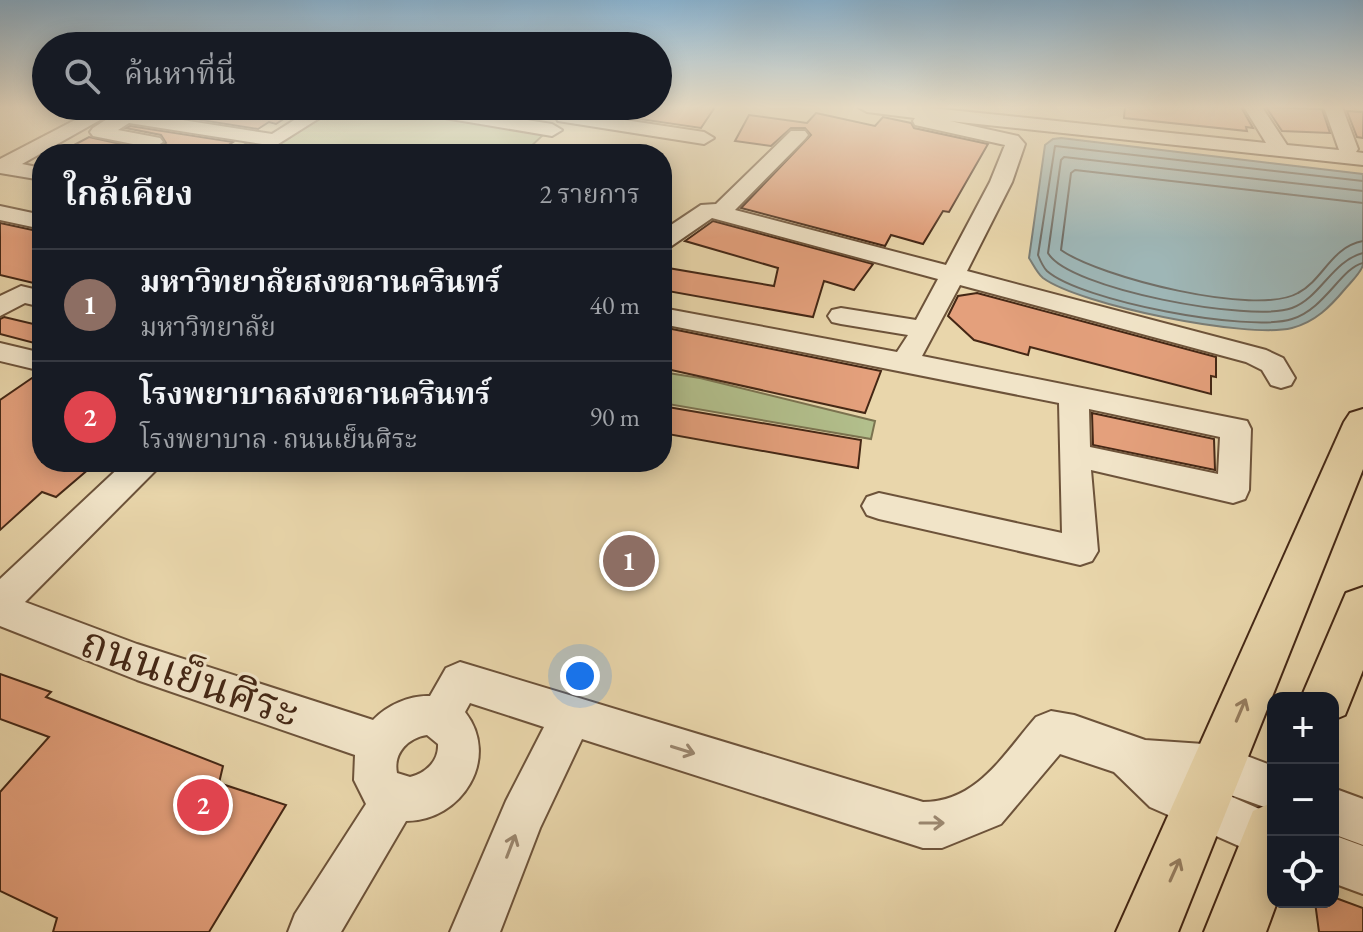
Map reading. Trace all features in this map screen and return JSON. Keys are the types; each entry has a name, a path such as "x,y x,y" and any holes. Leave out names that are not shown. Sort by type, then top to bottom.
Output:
{"main road":[{"path":"1147,932 1363,422"},
{"path":"1329,692 1363,607"},
{"path":"1235,932 1268,836"}],"street":[{"path":"1,166 30,150"},
{"path":"672,235 709,210 721,211 782,150"},
{"path":"904,362 1001,182 1012,150"},
{"path":"1329,150 1358,153"},
{"path":"1,166 32,172"},
{"path":"709,210 953,272 1256,356 1273,364 1281,378"},
{"path":"0,213 32,220"},
{"path":"841,316 924,329"},
{"path":"672,318 1236,429 1233,490 1074,455"},
{"path":"0,352 32,360"},
{"path":"879,506 1080,551 1074,397"},
{"path":"0,606 135,472"},
{"name":"ถนนเย็นศิระ","path":"0,606 137,662 380,743"},
{"path":"441,717 460,681 923,825 942,825 985,808 1051,732 1074,736 1128,757 1166,791 1210,788 1267,821"},
{"path":"428,715 441,717 450,723 461,744 455,769 435,791 408,800 384,792 376,782 373,769 380,743 401,722 428,715"},
{"path":"484,927 522,817 572,716"},
{"path":"313,932 395,798"},
{"path":"1339,813 1363,822"},
{"path":"1339,861 1363,870"}],"green space":[{"path":"672,374 875,421 871,439 672,405"}],"water":[{"path":"1044,150 1166,150 1363,174 1362,268 1322,313 1292,328 1239,329 1126,309 1062,288 1043,278 1029,258"}],"building":[{"path":"796,150 984,150 949,212 943,211 923,244 891,235 885,246 741,208"},
{"path":"713,221 873,264 854,290 824,281 813,317 672,292 672,269 774,286 778,268 685,241"},
{"path":"0,223 32,230 32,283 0,275"},
{"path":"977,293 1216,357 1216,377 1211,376 1211,394 1030,347 1028,355 974,340 948,316 958,296"},
{"path":"4,317 32,324 32,342 0,334 0,319"},
{"path":"672,329 881,371 865,413 672,370"},
{"path":"32,378 32,472 85,472 56,497 42,492 0,530 0,400"},
{"path":"672,408 861,440 858,468 672,435"},
{"path":"1092,413 1214,439 1215,470 1093,445"},
{"path":"0,674 51,692 46,697 223,766 219,783 286,805 209,932 53,932 57,918 0,891 0,792 49,737 0,719"},
{"path":"1339,899 1363,908 1363,932 1319,932 1316,908 1339,908"}],"place":[{"name":"มหาวิทยาลัยสงขลานครินทร์","path":"629,561"},
{"name":"โรงพยาบาลสงขลานครินทร์","path":"203,805"}]}
